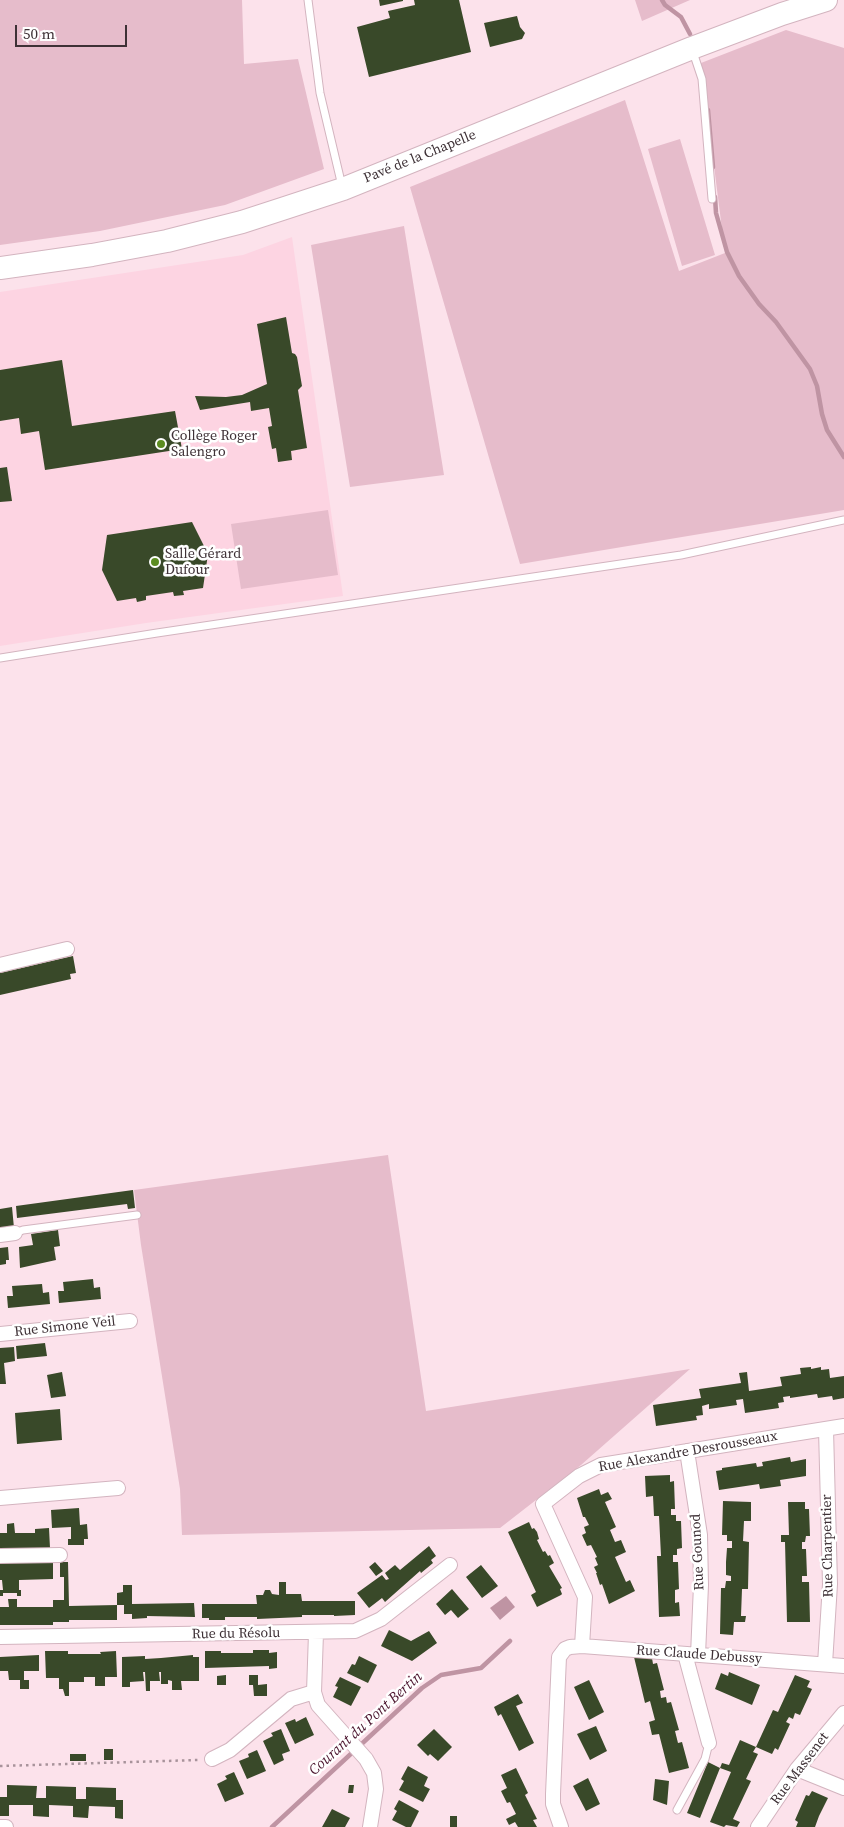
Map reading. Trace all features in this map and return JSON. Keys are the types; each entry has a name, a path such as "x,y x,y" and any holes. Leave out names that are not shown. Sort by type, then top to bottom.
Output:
{"main road":[{"name":"Pavé de la Chapelle","path":"0,268 92,255 167,241 242,222 343,189 692,48 782,14 826,0"}],"street":[{"path":"0,965 67,949"},
{"path":"0,1235 15,1234"},
{"name":"Rue Simone Veil","path":"0,1334 130,1321"},
{"name":"Rue Alexandre Desrousseaux","path":"582,1646 585,1596 543,1504 579,1476 594,1468 844,1426"},
{"name":"Rue Charpentier","path":"825,1664 830,1584 826,1429"},
{"name":"Rue Gounod","path":"688,1451 700,1534 701,1585 692,1654 709,1743"},
{"path":"0,1498 118,1488"},
{"path":"0,1556 60,1555"},
{"name":"Rue du Résolu","path":"0,1637 355,1631 372,1624 450,1565"},
{"path":"316,1633 314,1692 318,1705 366,1759 376,1780 370,1827"},
{"name":"Rue Claude Debussy","path":"561,1827 553,1804 552,1794 559,1657 565,1649 582,1646 844,1666"},
{"path":"212,1759 230,1750 291,1699 314,1692"},
{"name":"Rue Massenet","path":"758,1827 797,1769 844,1714"},
{"path":"797,1769 844,1788"},
{"path":"0,1827 6,1827"}],"lane":[{"path":"308,0 320,93 343,189"},
{"path":"692,48 702,79 712,200"},
{"path":"0,658 166,631 681,555 844,520"},
{"path":"15,1234 23,1230 137,1215"},
{"path":"677,1810 705,1759 709,1743"}],"path":[{"path":"0,1766 212,1759"}],"shaded area":[{"path":"0,0 242,0 244,64 298,59 324,169 225,205 100,231 0,245"},
{"path":"635,0 690,0 642,21"},
{"path":"786,30 844,48 844,510 520,564 410,187 625,100 679,271 725,253 701,63"},
{"path":"680,139 715,255 682,266 648,149"},
{"path":"404,226 444,475 350,487 311,245"},
{"name":"Collège Roger Salengro","path":"292,237 343,596 146,623 0,646 0,292 243,255"},
{"path":"328,510 338,575 241,589 231,524"},
{"path":"388,1155 426,1411 690,1369 581,1465 500,1528 182,1535 180,1489 134,1190"},
{"path":"506,1596 515,1607 500,1620 490,1608"}],"building":[{"path":"379,0 403,0 403,1 380,6"},
{"path":"414,0 459,0 471,52 369,77 357,27 390,18 388,11 415,5"},
{"path":"517,16 520,27 525,33 522,39 490,47 484,23"},
{"path":"286,317 292,353 297,357 302,386 298,390 307,448 291,451 292,460 278,462 276,448 272,449 268,427 272,426 269,408 251,411 250,402 200,410 195,396 226,397 242,395 267,384 257,324"},
{"path":"62,360 72,426 175,411 182,449 45,470 39,431 21,434 19,418 0,421 0,370"},
{"path":"7,467 12,501 0,502 0,468"},
{"name":"Salle Gérard Dufour","path":"192,522 208,554 203,588 183,591 184,595 174,596 173,592 146,596 146,600 137,602 136,598 117,601 102,570 107,535"},
{"path":"73,956 76,973 70,974 71,979 0,995 0,973"},
{"path":"133,1190 135,1208 128,1209 127,1204 17,1218 16,1206"},
{"path":"12,1207 14,1228 0,1231 0,1209"},
{"path":"58,1230 60,1246 54,1247 56,1260 20,1268 19,1247 33,1245 31,1234"},
{"path":"8,1247 9,1260 6,1260 6,1264 0,1265 0,1248"},
{"path":"93,1279 94,1288 100,1287 101,1299 59,1303 58,1291 64,1291 63,1282"},
{"path":"42,1284 43,1293 49,1292 50,1304 8,1308 7,1296 13,1296 12,1286"},
{"path":"45,1343 47,1356 17,1359 16,1346"},
{"path":"14,1347 15,1361 4,1363 6,1384 0,1384 0,1348"},
{"path":"811,1367 811,1369 821,1367 821,1370 829,1369 830,1378 844,1376 844,1398 833,1400 832,1396 818,1398 817,1394 790,1398 790,1396 783,1397 784,1402 778,1403 779,1408 745,1413 743,1399 736,1400 737,1405 709,1409 709,1404 702,1406 703,1415 696,1416 697,1420 656,1426 653,1405 701,1398 699,1389 741,1383 739,1373 747,1372 749,1391 782,1386 780,1377 801,1374 800,1368"},
{"path":"62,1372 66,1396 51,1398 47,1375"},
{"path":"60,1409 62,1440 17,1444 15,1413"},
{"path":"790,1457 791,1462 806,1459 806,1476 780,1480 781,1486 760,1489 759,1484 719,1490 716,1471 722,1470 722,1468 756,1463 757,1467 763,1466 762,1462"},
{"path":"670,1475 670,1482 674,1481 675,1509 671,1509 671,1515 676,1515 676,1521 681,1521 682,1548 677,1549 677,1555 673,1555 673,1562 678,1562 679,1589 675,1590 675,1603 679,1602 680,1616 659,1617 657,1556 661,1556 659,1516 654,1516 653,1496 646,1497 645,1476"},
{"path":"599,1489 601,1495 608,1492 612,1499 605,1502 616,1527 610,1530 615,1542 621,1540 626,1552 615,1557 626,1582 630,1580 635,1591 609,1604 594,1567 598,1565 595,1558 597,1557 591,1545 587,1546 582,1535 586,1533 584,1527 589,1525 585,1517 583,1517 577,1498"},
{"path":"723,1501 751,1502 751,1521 744,1521 743,1541 749,1542 748,1589 742,1589 741,1616 746,1616 745,1622 734,1622 733,1635 720,1634 721,1588 725,1588 726,1581 731,1581 731,1576 726,1575 726,1562 727,1548 732,1548 732,1541 727,1541 727,1535 722,1535"},
{"path":"788,1502 805,1502 805,1509 809,1509 810,1536 806,1536 805,1542 802,1542 802,1549 806,1549 807,1576 802,1576 802,1582 809,1582 810,1622 787,1622 785,1542 781,1542 781,1535 789,1535"},
{"path":"79,1508 80,1525 87,1524 88,1539 84,1539 84,1545 68,1545 68,1539 71,1539 71,1527 52,1528 51,1510"},
{"path":"529,1522 532,1529 534,1528 537,1532 539,1539 537,1540 543,1552 545,1551 548,1556 550,1555 554,1563 549,1566 562,1588 560,1589 561,1595 537,1607 531,1595 536,1592 508,1532"},
{"path":"14,1523 15,1533 35,1533 35,1529 49,1528 50,1548 0,1548 0,1533 7,1533 7,1524"},
{"path":"429,1546 436,1556 431,1560 433,1563 421,1573 420,1571 385,1602 382,1598 369,1608 357,1593 382,1575 386,1580 389,1579 385,1573 395,1565 400,1570"},
{"path":"0,1562 53,1562 53,1579 19,1580 21,1596 17,1596 17,1593 3,1593 3,1596 0,1596 0,1590 3,1590 2,1580 0,1580"},
{"path":"60,1562 68,1562 69,1606 117,1605 117,1620 69,1620 69,1622 53,1622 53,1625 0,1625 0,1607 9,1607 8,1599 17,1599 17,1607 53,1607 53,1600 64,1600 64,1577 60,1577"},
{"path":"375,1562 383,1571 376,1576 369,1567"},
{"path":"481,1565 498,1586 482,1598 466,1577"},
{"path":"279,1582 286,1582 286,1594 301,1594 302,1601 355,1601 355,1615 302,1615 302,1617 257,1619 257,1617 225,1617 225,1620 202,1618 202,1604 257,1604 256,1595 263,1595 265,1590 270,1590 272,1594 279,1595"},
{"path":"123,1585 132,1585 132,1604 194,1603 195,1617 147,1616 147,1618 132,1619 132,1614 124,1614 124,1605 117,1605 117,1593 123,1592"},
{"path":"452,1589 469,1609 458,1618 451,1610 445,1615 436,1604"},
{"path":"389,1630 411,1641 429,1631 437,1643 412,1661 381,1646"},
{"path":"253,1650 269,1650 269,1653 277,1652 277,1668 269,1669 269,1666 205,1668 205,1651 253,1653"},
{"path":"45,1651 68,1651 68,1654 101,1654 100,1652 116,1651 117,1677 105,1677 105,1686 95,1686 95,1677 84,1677 84,1682 69,1682 69,1696 65,1696 63,1689 59,1689 59,1678 46,1678"},
{"path":"39,1655 39,1671 24,1671 24,1680 29,1680 29,1689 20,1689 20,1680 9,1680 8,1671 0,1671 0,1657"},
{"path":"193,1655 193,1657 199,1657 199,1681 181,1681 182,1690 172,1690 172,1681 168,1680 168,1684 161,1684 161,1672 159,1672 160,1681 150,1681 150,1691 146,1691 145,1672 143,1672 144,1681 130,1682 130,1687 122,1687 122,1657 145,1656 145,1659"},
{"path":"359,1656 377,1665 368,1683 347,1673 352,1664 355,1665"},
{"path":"634,1657 652,1658 653,1664 657,1663 664,1690 660,1691 661,1698 666,1697 667,1703 671,1702 679,1730 675,1731 678,1743 682,1742 689,1768 669,1773 659,1734 652,1735 649,1722 655,1720 650,1701 645,1703"},
{"path":"729,1672 760,1685 752,1705 715,1689 721,1673 728,1676"},
{"path":"226,1675 226,1685 217,1685 217,1676"},
{"path":"249,1675 258,1675 258,1685 267,1684 267,1696 254,1696 253,1685 249,1685"},
{"path":"795,1675 810,1681 807,1687 812,1689 800,1715 795,1713 793,1719 789,1717 786,1722 790,1724 778,1750 775,1748 772,1754 756,1747 773,1710 778,1712"},
{"path":"340,1677 361,1687 351,1706 333,1697 338,1687 335,1686"},
{"path":"589,1680 604,1712 589,1720 574,1687"},
{"path":"518,1694 523,1703 516,1706 534,1743 519,1751 501,1714 498,1716 494,1707"},
{"path":"306,1717 314,1735 295,1744 285,1723 295,1719 296,1722"},
{"path":"596,1726 607,1751 590,1760 577,1734"},
{"path":"281,1729 290,1751 282,1754 284,1760 274,1765 263,1741 273,1736 271,1733"},
{"path":"434,1729 452,1747 438,1761 430,1754 428,1756 417,1745"},
{"path":"740,1740 756,1747 753,1752 758,1754 746,1779 751,1781 733,1819 740,1822 737,1827 726,1825 724,1827 710,1822 731,1772 720,1768 722,1763 729,1765"},
{"path":"104,1749 113,1749 113,1760 104,1760"},
{"path":"257,1750 266,1771 247,1779 239,1761 249,1757 248,1754"},
{"path":"70,1754 86,1754 86,1761 70,1761"},
{"path":"708,1762 720,1768 700,1818 687,1813"},
{"path":"408,1766 428,1777 424,1786 430,1789 423,1802 399,1790 404,1781 401,1779"},
{"path":"516,1768 528,1793 525,1795 537,1819 533,1820 537,1827 518,1827 515,1822 509,1825 506,1819 516,1814 510,1802 507,1803 501,1791 507,1788 501,1775"},
{"path":"234,1772 244,1794 225,1802 217,1784 227,1779 225,1776"},
{"path":"588,1778 600,1804 586,1811 573,1786"},
{"path":"655,1779 669,1781 667,1805 653,1800"},
{"path":"7,1785 37,1786 36,1798 46,1798 46,1786 76,1787 76,1799 86,1799 86,1787 116,1788 116,1800 123,1800 123,1819 115,1818 115,1807 89,1806 88,1818 73,1817 73,1806 49,1805 49,1817 33,1816 33,1805 9,1805 9,1816 0,1816 0,1797 7,1797"},
{"path":"349,1785 354,1785 353,1793 348,1793"},
{"path":"812,1791 828,1798 815,1827 796,1827 798,1822 795,1820 806,1795 809,1796"},
{"path":"399,1800 419,1811 411,1827 406,1827 392,1820 397,1811 394,1809"},
{"path":"332,1809 350,1818 345,1827 322,1827"},
{"path":"450,1816 457,1816 457,1827 450,1827"}],"waterway":[{"path":"662,0 665,5 681,17 690,34"},
{"path":"708,110 713,167"},
{"path":"715,197 716,213 727,252 739,276 810,369 817,386 827,430 844,457"},
{"name":"Courant du Pont Bertin","path":"272,1827 422,1688 441,1675 481,1668 510,1641"}],"place":[{"name":"Collège Roger Salengro","path":"161,444"},
{"name":"Salle Gérard Dufour","path":"155,562"}]}
